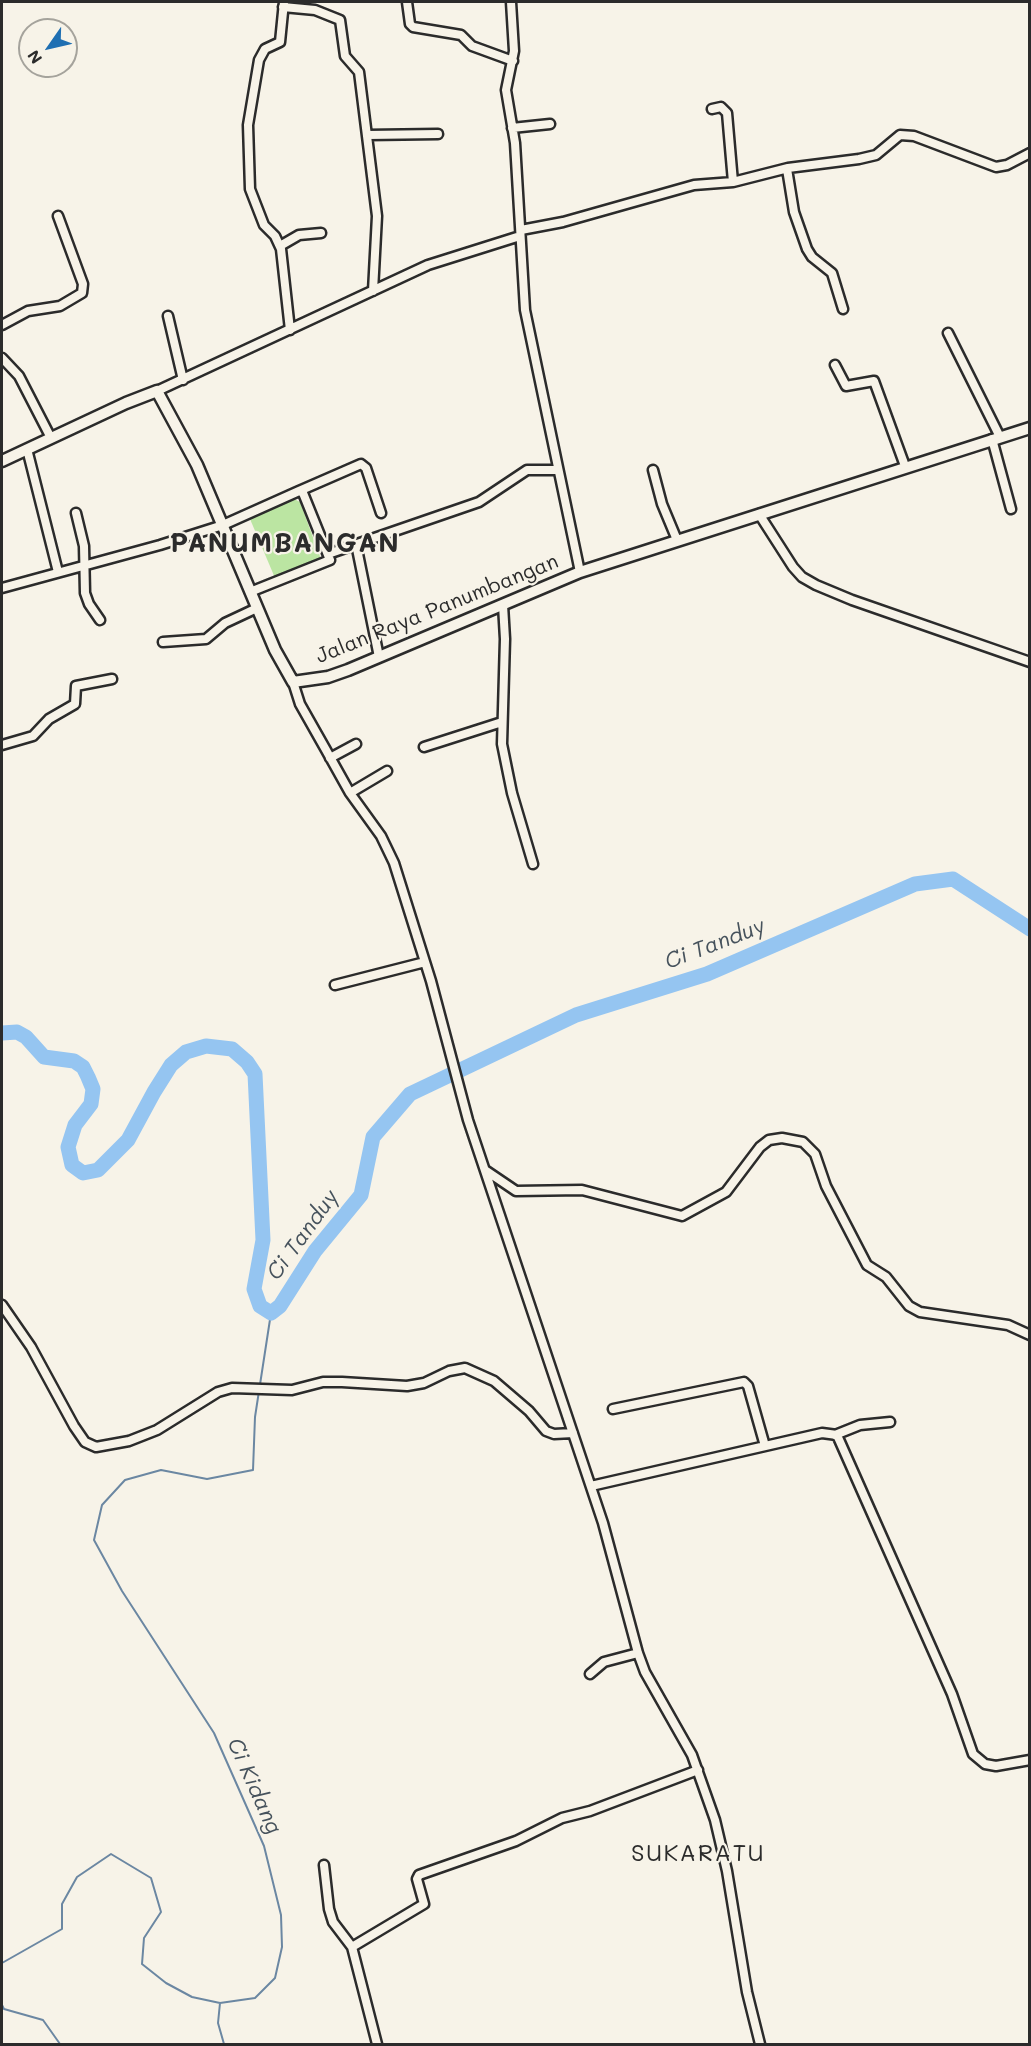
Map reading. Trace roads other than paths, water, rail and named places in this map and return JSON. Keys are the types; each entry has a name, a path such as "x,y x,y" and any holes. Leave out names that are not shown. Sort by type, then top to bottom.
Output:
{"main road":[{"name":"Jalan Raya Panumbangan","path":"157,391 181,434 223,525 257,608 293,682 327,677 580,572 1029,428"},
{"path":"2,461 157,391"}],"street":[{"path":"407,2 410,24 413,27 460,35 472,46 513,61"},
{"path":"511,2 513,61 506,90 512,129 525,310 580,572"},
{"path":"290,330 280,246 264,225 250,189 248,125 259,60 265,50 280,42 283,4 315,10 340,20 345,56 358,72 377,216 373,291"},
{"path":"712,109 721,107 727,113 733,182"},
{"path":"512,129 550,124"},
{"path":"368,135 438,134"},
{"path":"157,391 428,265 520,233 685,186 733,182 787,169 876,155 900,135 914,136 990,166 1007,165 1029,153"},
{"path":"787,169 794,212 807,249 812,257 832,273 843,309"},
{"path":"2,325 28,311 60,306 83,291 83,284 58,216"},
{"path":"280,246 305,234 321,233"},
{"path":"168,316 183,380"},
{"path":"948,333 996,438 1011,509"},
{"path":"2,358 25,386 51,438"},
{"path":"835,365 846,386 874,381 905,466"},
{"path":"27,449 58,572"},
{"path":"2,588 223,525 361,464 366,468 381,513"},
{"path":"328,554 479,502 531,469 558,470"},
{"path":"653,470 662,504 677,540"},
{"path":"250,591 330,560 307,497 299,492"},
{"path":"76,513 84,546 85,593 89,604 100,620"},
{"path":"759,514 793,567 802,577 816,585 852,600 1029,662"},
{"path":"356,544 379,657"},
{"path":"502,605 505,639 502,744 508,778 533,864"},
{"path":"163,642 206,639 225,623 257,608"},
{"path":"2,745 33,736 49,720 75,704 75,688 78,685 112,679"},
{"path":"293,682 300,704 330,758 350,793 389,850 425,962 443,1035 468,1120 591,1486 638,1653 645,1672 681,1732 698,1770 727,1871 747,1992 760,2044"},
{"path":"424,747 502,722"},
{"path":"330,758 356,744"},
{"path":"350,793 387,771"},
{"path":"335,985 425,962"},
{"path":"485,1170 516,1191 582,1190 682,1216 726,1192 740,1177 760,1147 769,1140 782,1138 803,1142 815,1154 826,1186 867,1265 886,1277 909,1306 920,1312 1008,1325 1029,1335"},
{"path":"2,1305 31,1347 79,1434 86,1442 96,1447 129,1441 218,1392 241,1387 297,1389 323,1382 413,1386 448,1371 465,1368 494,1381 529,1411 546,1431 554,1434 573,1433"},
{"path":"613,1409 744,1382 748,1386 765,1446"},
{"path":"591,1486 826,1433 836,1435 860,1425 890,1422"},
{"path":"836,1435 846,1450 904,1589 952,1694 973,1754 985,1764 996,1766 1029,1760"},
{"path":"590,1674 604,1662 638,1653"},
{"path":"352,1947 424,1904 417,1879 419,1875 516,1841 562,1818 590,1811 698,1770"},
{"path":"324,1865 333,1922 352,1947 377,2044"}],"waterway":[{"name":"Ci Tanduy","path":"2,1033 17,1032 26,1037 44,1057 74,1061 83,1067 93,1089 91,1104 75,1125 68,1147 72,1165 83,1173 98,1170 128,1140 171,1065 186,1052 206,1046 232,1049 247,1062 255,1074 263,1240 254,1289 260,1306 271,1313 280,1306 315,1251 361,1195 373,1137 410,1094 576,1015 707,974 915,884 953,879 1030,929"},
{"name":"Ci Kidang","path":"2,1963 62,1929 62,1904 77,1877 111,1854 151,1878 161,1912 144,1938 142,1964 166,1983 192,1997 220,2003 255,1998 275,1978 282,1947 281,1915 264,1846 214,1733 122,1591 94,1540 102,1505 125,1480 161,1470 207,1479 253,1470 255,1417 271,1313"},
{"path":"220,2003 218,2023 224,2044"},
{"name":"Ci Kidang","path":"2,2005 4,2009 43,2020 60,2044"}],"district":[{"name":"PANUMBANGAN","path":"285,544"},
{"name":"SUKARATU","path":"698,1854"}]}
